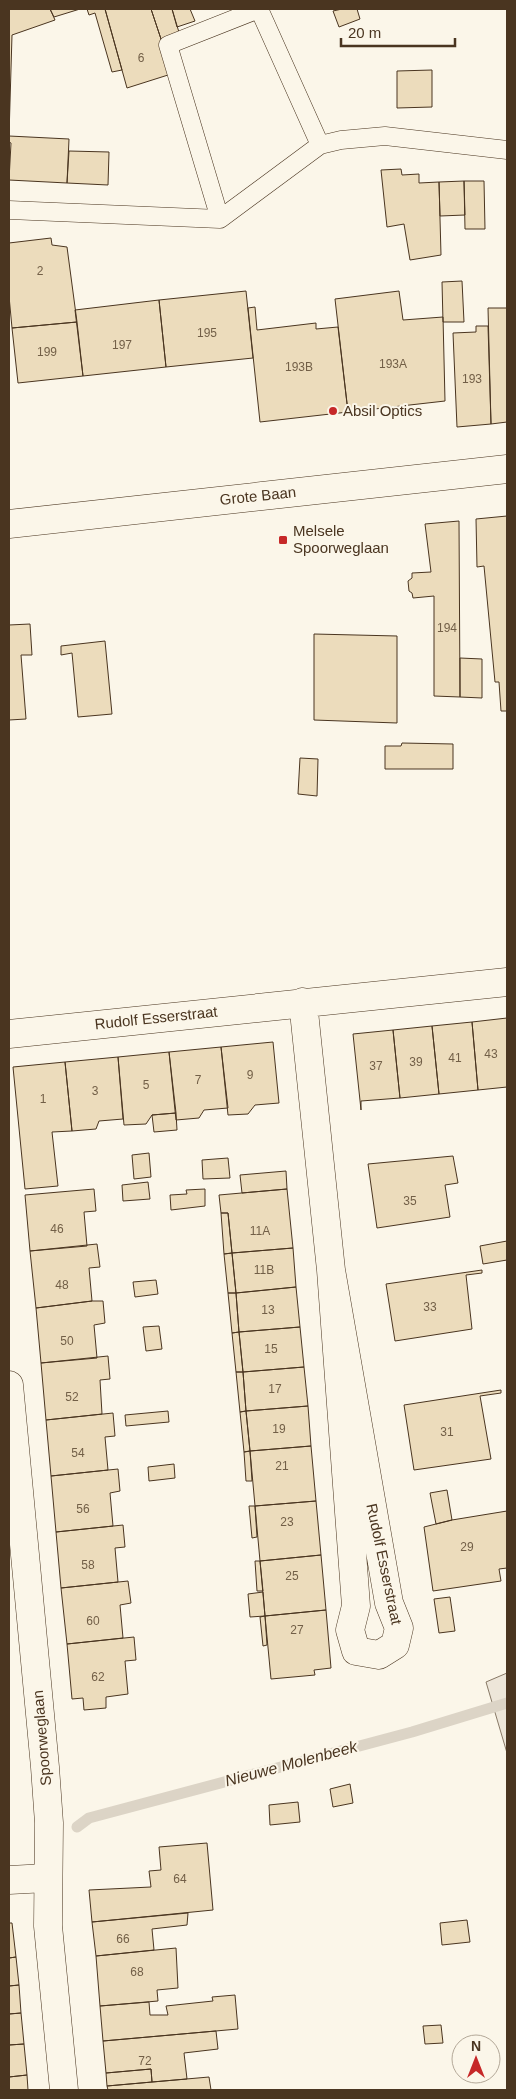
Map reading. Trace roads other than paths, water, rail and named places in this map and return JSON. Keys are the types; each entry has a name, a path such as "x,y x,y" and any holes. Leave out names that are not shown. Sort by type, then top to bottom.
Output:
{"street":[{"name":"Grote Baan","path":"9,524 507,469"},
{"name":"Rudolf Esserstraat","path":"9,1034 507,982"},
{"name":"Rudolf Esserstraat","path":"303,1002 331,1270 356,1606 350,1630 356,1651 379,1654 395,1645 399,1628 389,1603 331,1270"},
{"name":"Spoorweglaan","path":"9,1385 46,1776 49,1824 48,1926 64,2090"},
{"path":"9,1880 47,1878"}],"lane":[{"path":"220,219 168,45 259,9 320,145"},
{"path":"9,210 220,219 320,145 341,140 385,136 507,150"}],"waterway":[{"name":"Nieuwe Molenbeek","path":"77,1827 89,1818 412,1732 507,1703"}],"place":[{"name":"Absil Optics","path":"333,411"},
{"name":"Melsele Spoorweglaan","path":"283,540"}]}
